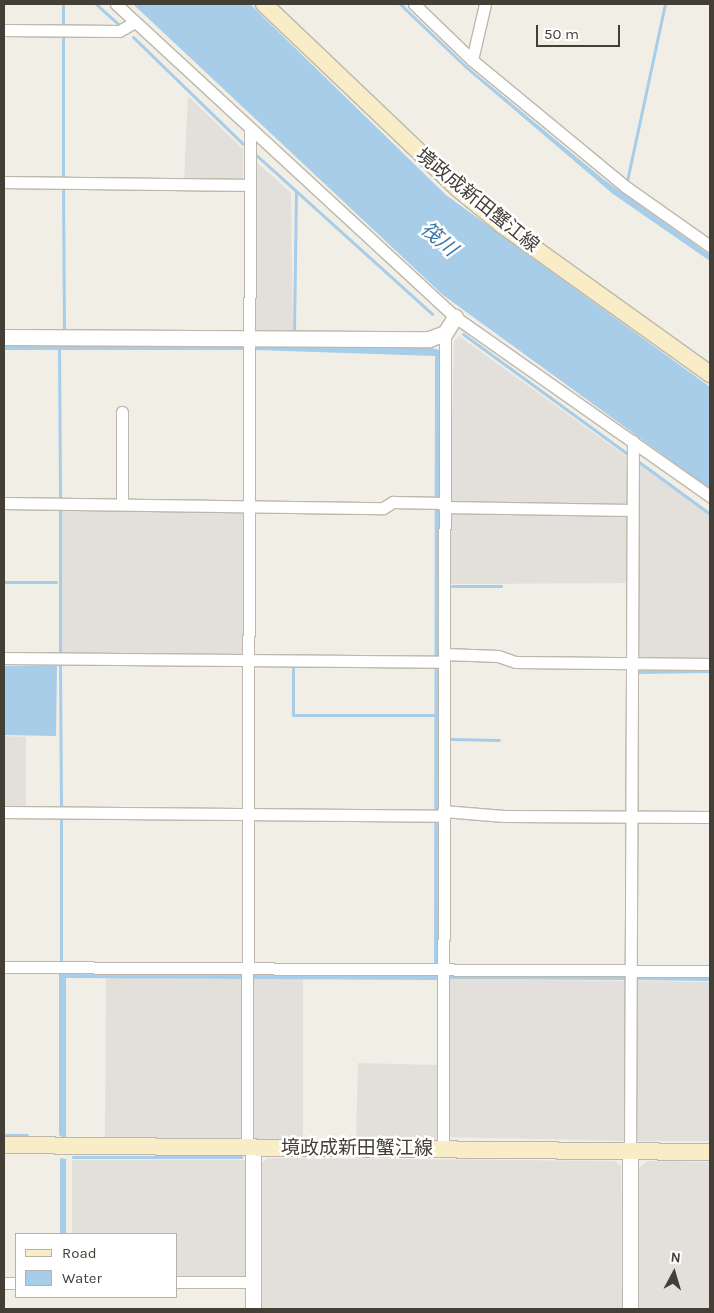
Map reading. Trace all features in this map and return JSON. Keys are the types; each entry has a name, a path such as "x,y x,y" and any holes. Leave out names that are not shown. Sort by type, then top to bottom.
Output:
{"main road":[{"name":"境政成新田蟹江線","path":"264,4 458,189 502,226 710,374"},
{"name":"境政成新田蟹江線","path":"4,1145 250,1149 710,1152"}],"street":[{"path":"116,4 250,130 455,317 710,496"},
{"path":"414,4 472,60 626,187 710,246"},
{"path":"472,60 485,4"},
{"path":"4,30 119,30 135,22"},
{"path":"250,130 248,185 250,660 248,974 253,1309"},
{"path":"4,182 248,185"},
{"path":"443,1150 444,970 440,815 440,504 445,333 455,317"},
{"path":"4,337 248,345 429,339 445,333"},
{"path":"122,412 122,504"},
{"path":"630,1309 629,970 632,441"},
{"path":"4,503 383,508 393,502 631,510"},
{"path":"4,658 440,660 498,656 514,662 710,664"},
{"path":"4,812 710,817"},
{"path":"4,967 248,974 444,970 710,971"},
{"path":"178,1282 253,1282"}],"shaded area":[{"path":"188,96 243,149 243,178 238,182 184,181"},
{"path":"252,158 291,193 293,333 252,333"},
{"path":"459,336 626,456 627,504 450,502 454,341"},
{"path":"636,462 710,515 710,658 638,657 635,650"},
{"path":"62,509 241,510 245,513 245,654 62,654"},
{"path":"454,511 623,514 627,517 626,583 451,584 451,513"},
{"path":"4,736 26,737 26,809 4,809"},
{"path":"106,978 242,979 244,1134 240,1140 105,1141"},
{"path":"252,979 303,979 303,1143 256,1141 251,1137"},
{"path":"449,979 626,981 625,1141 447,1137"},
{"path":"633,981 710,982 710,1141 633,1141"},
{"path":"358,1063 438,1065 438,1144 356,1142"},
{"path":"268,1158 614,1161 621,1166 622,1309 262,1309 262,1163"},
{"path":"72,1160 247,1160 247,1276 244,1278 178,1278 178,1233 72,1233"},
{"path":"647,1161 710,1162 710,1309 639,1309 639,1168"}],"water":[{"name":"筏川","path":"133,4 250,4 446,195 710,387 710,489 443,295"},
{"path":"398,4 402,4 468,67 603,179 710,255 710,261 613,194 465,68"},
{"path":"4,343 426,346 439,350 439,965 434,965 435,356 255,350 4,350"},
{"path":"4,666 57,666 56,736 4,735"},
{"path":"59,974 437,976 439,980 66,978 66,1140 59,1135"},
{"path":"60,1158 66,1159 66,1233 60,1233"}],"waterway":[{"path":"63,4 63,24"},
{"path":"96,4 118,24"},
{"path":"627,181 665,4"},
{"path":"63,34 63,179"},
{"path":"133,37 243,144"},
{"path":"254,153 432,314"},
{"path":"63,187 64,332"},
{"path":"294,332 296,192"},
{"path":"463,334 626,453"},
{"path":"59,347 60,500"},
{"path":"639,462 710,514"},
{"path":"60,510 60,653"},
{"path":"4,582 56,582"},
{"path":"452,586 501,586"},
{"path":"60,665 61,807"},
{"path":"293,666 293,715 437,715"},
{"path":"636,675 637,672 710,671"},
{"path":"451,739 499,740"},
{"path":"61,818 61,961"},
{"path":"448,977 625,978"},
{"path":"634,978 710,979"},
{"path":"4,1135 27,1135"},
{"path":"73,1157 241,1157"}]}
